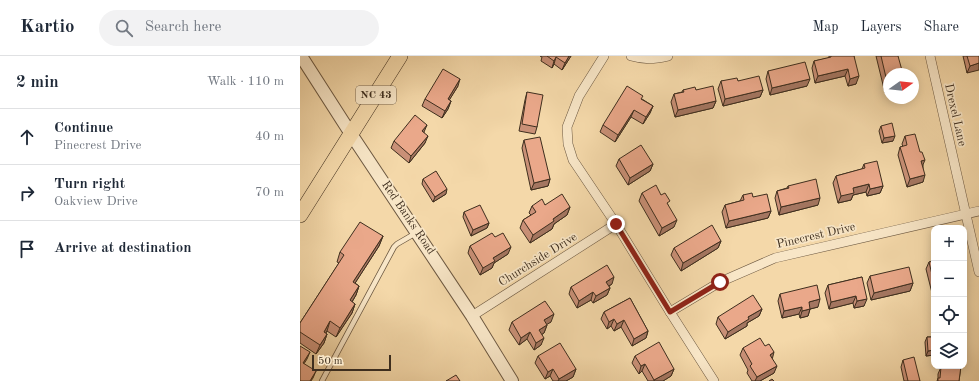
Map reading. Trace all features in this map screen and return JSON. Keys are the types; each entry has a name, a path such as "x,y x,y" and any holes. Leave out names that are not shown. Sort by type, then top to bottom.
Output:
{"main road":[{"name":"NC 43","path":"300,215 400,56"}],"street":[{"name":"Red Banks Road","path":"301,56 472,316 512,381"},
{"path":"604,56 579,96 567,127 568,144 573,160 616,224 714,381"},
{"path":"631,56 643,59 655,59 668,56"},
{"name":"Drexel Lane","path":"930,56 979,272"},
{"name":"Pinecrest Drive","path":"670,312 720,282 775,258 979,211"},
{"name":"Churchside Drive","path":"472,316 616,224"}],"lane":[{"path":"322,381 394,247 417,232"}],"building":[{"path":"547,56 569,56 565,63 556,57 554,61"},
{"path":"831,56 854,56 859,76 850,79 848,69 818,76 814,61"},
{"path":"881,56 898,56 901,68 884,68"},
{"path":"967,56 979,56 979,63 970,66"},
{"path":"805,62 810,79 772,88 768,71"},
{"path":"443,69 460,79 448,99 451,101 445,111 425,99"},
{"path":"759,76 763,90 725,99 721,81 737,78 738,81"},
{"path":"627,86 643,96 641,99 653,106 646,117 634,110 618,135 603,125"},
{"path":"713,86 716,101 678,110 674,94 684,92 683,90 695,87 696,90"},
{"path":"527,92 543,95 537,127 522,124"},
{"path":"415,115 427,125 422,131 428,136 411,156 394,141"},
{"path":"892,123 895,136 884,138 881,126"},
{"path":"915,134 920,152 922,152 925,160 921,161 925,175 910,179 900,147 907,145 905,136"},
{"path":"540,137 550,179 534,183 524,140"},
{"path":"641,145 653,164 630,178 619,159"},
{"path":"877,161 883,186 870,189 869,184 853,188 854,193 841,196 836,176 865,168 864,164"},
{"path":"436,171 447,189 435,197 423,179"},
{"path":"816,179 820,198 781,207 777,191 789,188 788,186"},
{"path":"656,185 661,195 665,193 670,201 667,203 677,220 662,228 642,193"},
{"path":"752,193 753,197 767,194 771,211 729,221 725,205 744,200 743,195"},
{"path":"562,194 570,207 553,219 554,221 533,235 523,220 536,212 532,206 542,199 545,205"},
{"path":"480,205 489,223 473,230 464,212"},
{"path":"360,222 383,236 353,282 359,286 350,300 355,304 340,328 330,321 324,332 327,334 320,345 300,332 300,323 344,255 340,252"},
{"path":"712,225 721,241 683,263 674,248"},
{"path":"492,233 495,237 503,233 511,247 493,258 495,261 483,268 470,246"},
{"path":"607,265 614,277 606,282 610,288 596,296 593,292 579,301 571,287"},
{"path":"909,267 913,283 874,293 870,276"},
{"path":"862,277 867,299 857,301 856,296 831,302 828,285"},
{"path":"817,285 820,299 809,302 810,309 802,311 802,307 784,311 780,294"},
{"path":"753,295 762,309 748,317 749,319 728,332 718,317"},
{"path":"630,298 648,331 634,339 624,320 617,324 614,319 609,322 604,312"},
{"path":"545,301 554,314 544,320 547,325 539,330 544,338 536,343 530,332 521,338 512,322"},
{"path":"927,337 931,337 931,350 928,351"},
{"path":"760,338 765,346 769,344 774,352 770,355 777,366 757,377 750,366 752,364 743,348"},
{"path":"659,342 674,369 654,380 645,364 641,366 635,356"},
{"path":"560,343 576,369 559,379 553,369 548,372 538,356"},
{"path":"300,346 310,352 303,363 316,371 310,381 300,381"},
{"path":"914,357 920,381 908,381 903,360"},
{"path":"941,369 961,369 959,381 938,381 938,378 940,378"},
{"path":"456,375 460,381 446,381"}],"route":[{"path":"616,224 670,312 720,282"}]}
